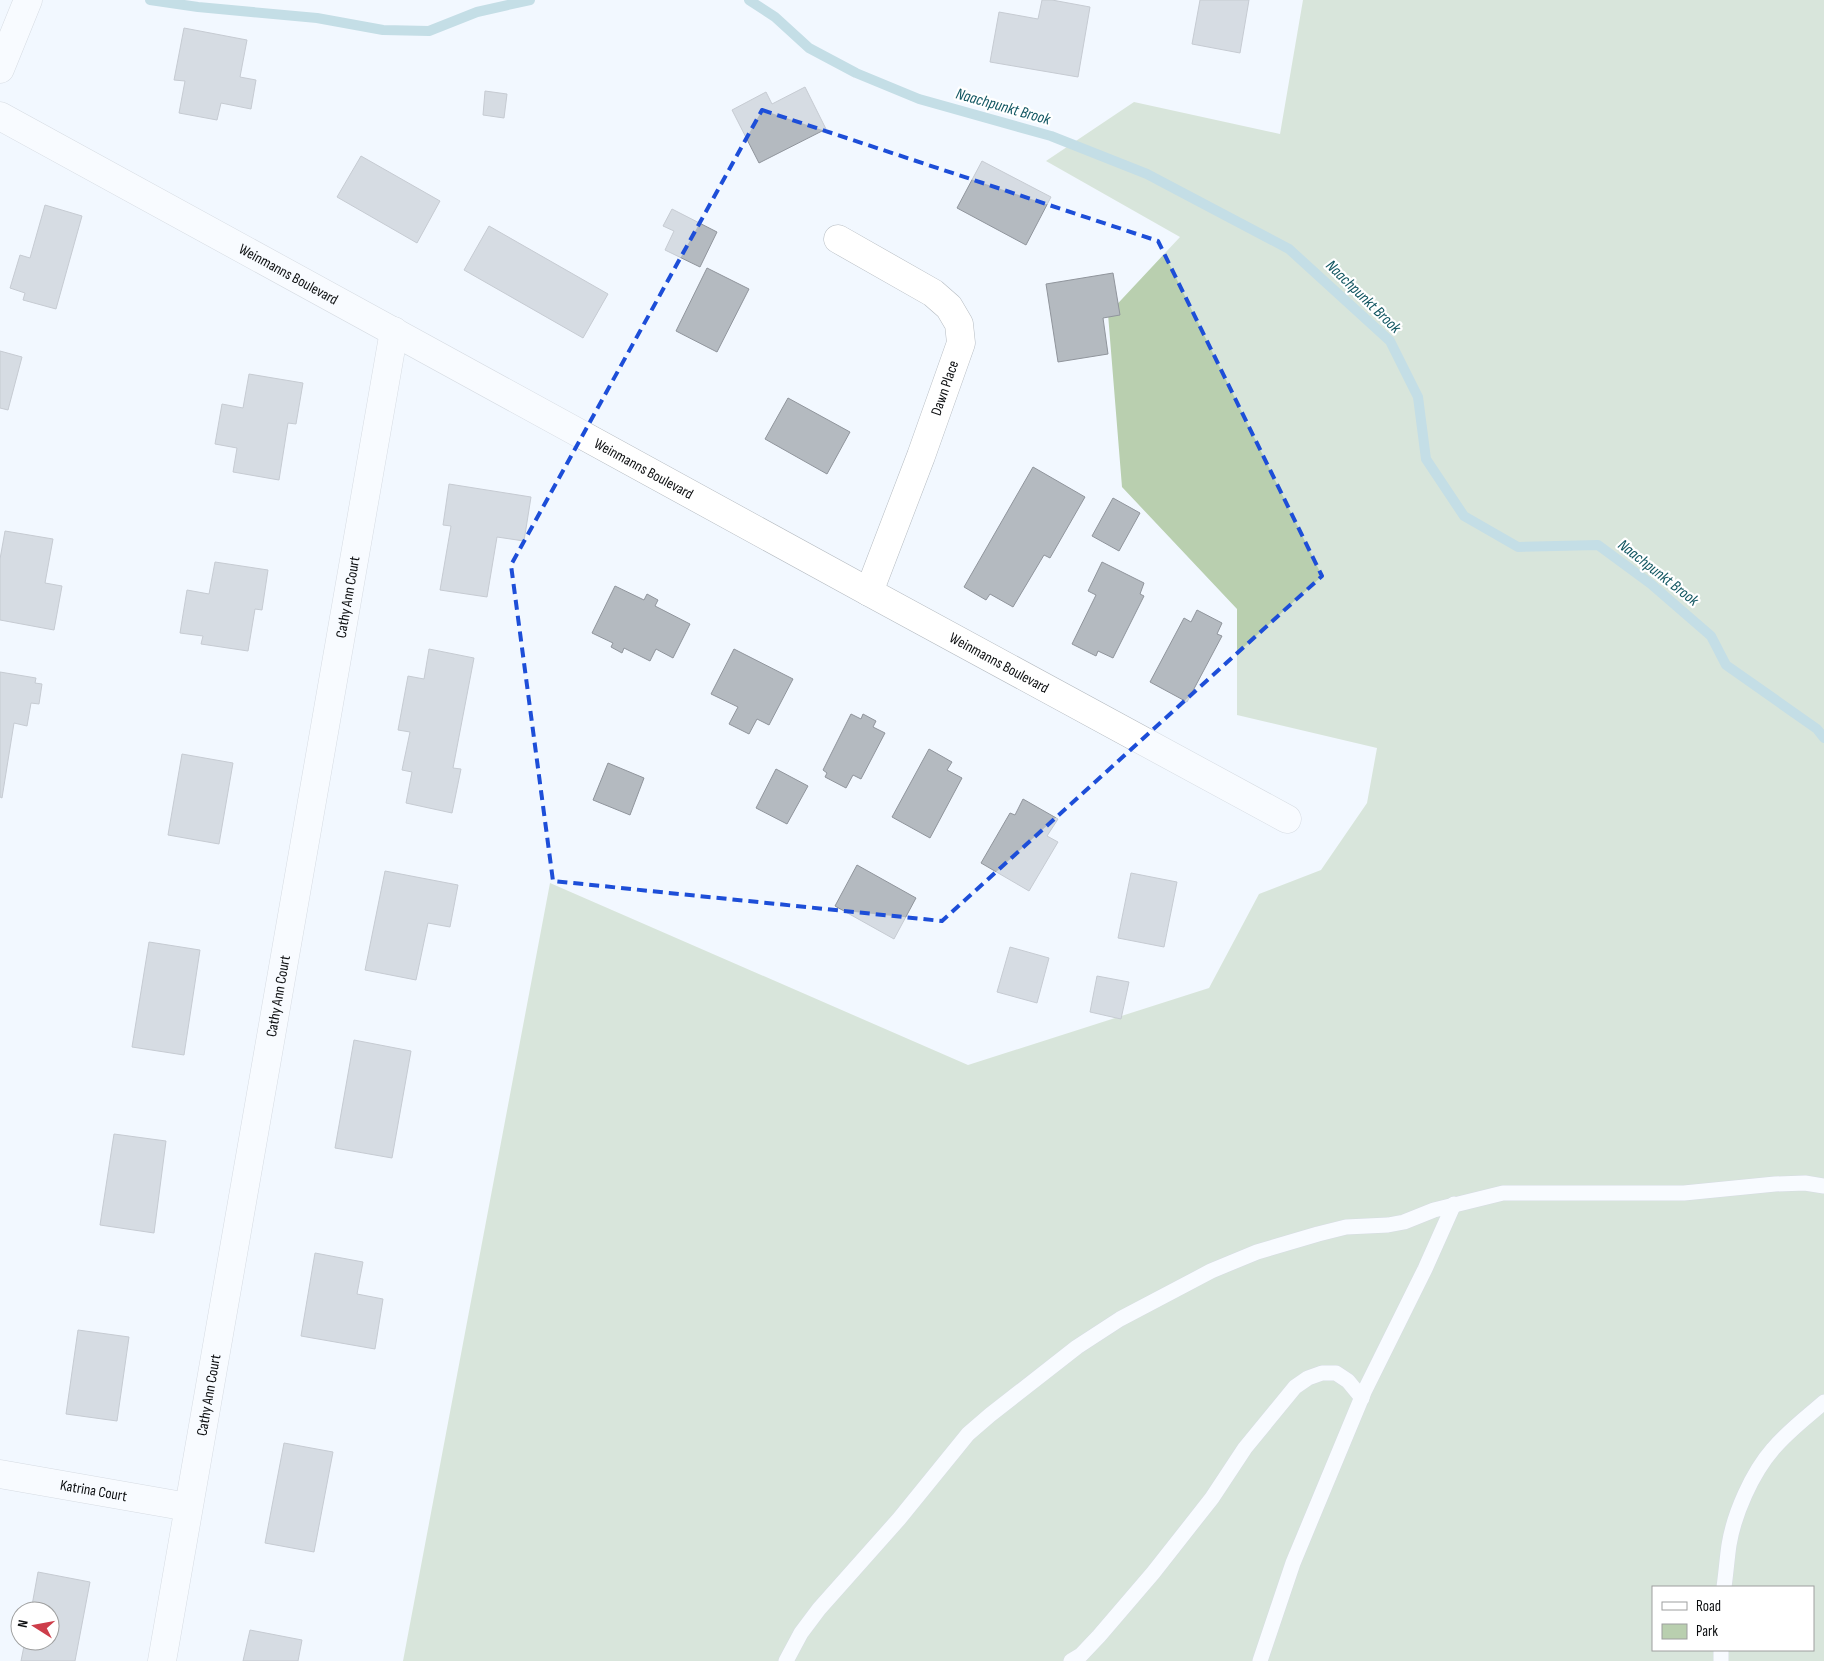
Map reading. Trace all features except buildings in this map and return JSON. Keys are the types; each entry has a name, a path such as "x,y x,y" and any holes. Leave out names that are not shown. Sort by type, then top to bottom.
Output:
{"street":[{"path":"0,69 28,0"},
{"name":"Weinmanns Boulevard","path":"0,116 1287,819"},
{"name":"Dawn Place","path":"838,238 933,293 949,307 959,324 960,343 921,456 869,592"},
{"name":"Cathy Ann Court","path":"162,1661 394,332"},
{"name":"Katrina Court","path":"0,1474 188,1507"}],"lane":[{"path":"786,1661 801,1633 819,1609 899,1519 968,1434 1077,1346 1120,1319 1211,1271 1257,1252 1346,1227 1388,1225 1404,1222 1454,1204 1503,1193 1684,1193 1774,1184 1805,1183 1824,1186"},
{"path":"1260,1661 1293,1563 1362,1398 1425,1269 1454,1204"},
{"path":"1071,1661 1081,1655 1099,1636 1152,1573 1212,1498 1245,1448 1295,1387 1308,1378 1322,1372 1336,1373 1348,1381 1362,1398"},
{"path":"1724,1586 1729,1544 1739,1511 1753,1477 1772,1449 1824,1402"}],"highlighted area":[{"path":"762,110 1158,241 1322,576 942,921 553,881 511,565"}],"green space":[{"path":"1303,0 1824,0 1824,1661 403,1661 550,883 968,1065 1209,988 1259,894 1321,870 1367,803 1377,748 1237,715 1237,609 1122,487 1108,314 1180,237 1046,161 1134,102 1280,134"}],"waterway":[{"name":"Naachpunkt Brook","path":"150,0 198,7 317,18 383,30 429,31 477,12 530,0"},
{"name":"Naachpunkt Brook","path":"749,0 775,17 809,48 856,73 919,99 1051,136 1147,174 1289,249 1390,341 1418,397 1426,459 1464,516 1518,547 1598,545 1651,584 1711,636 1726,665 1817,729 1824,738"}]}
